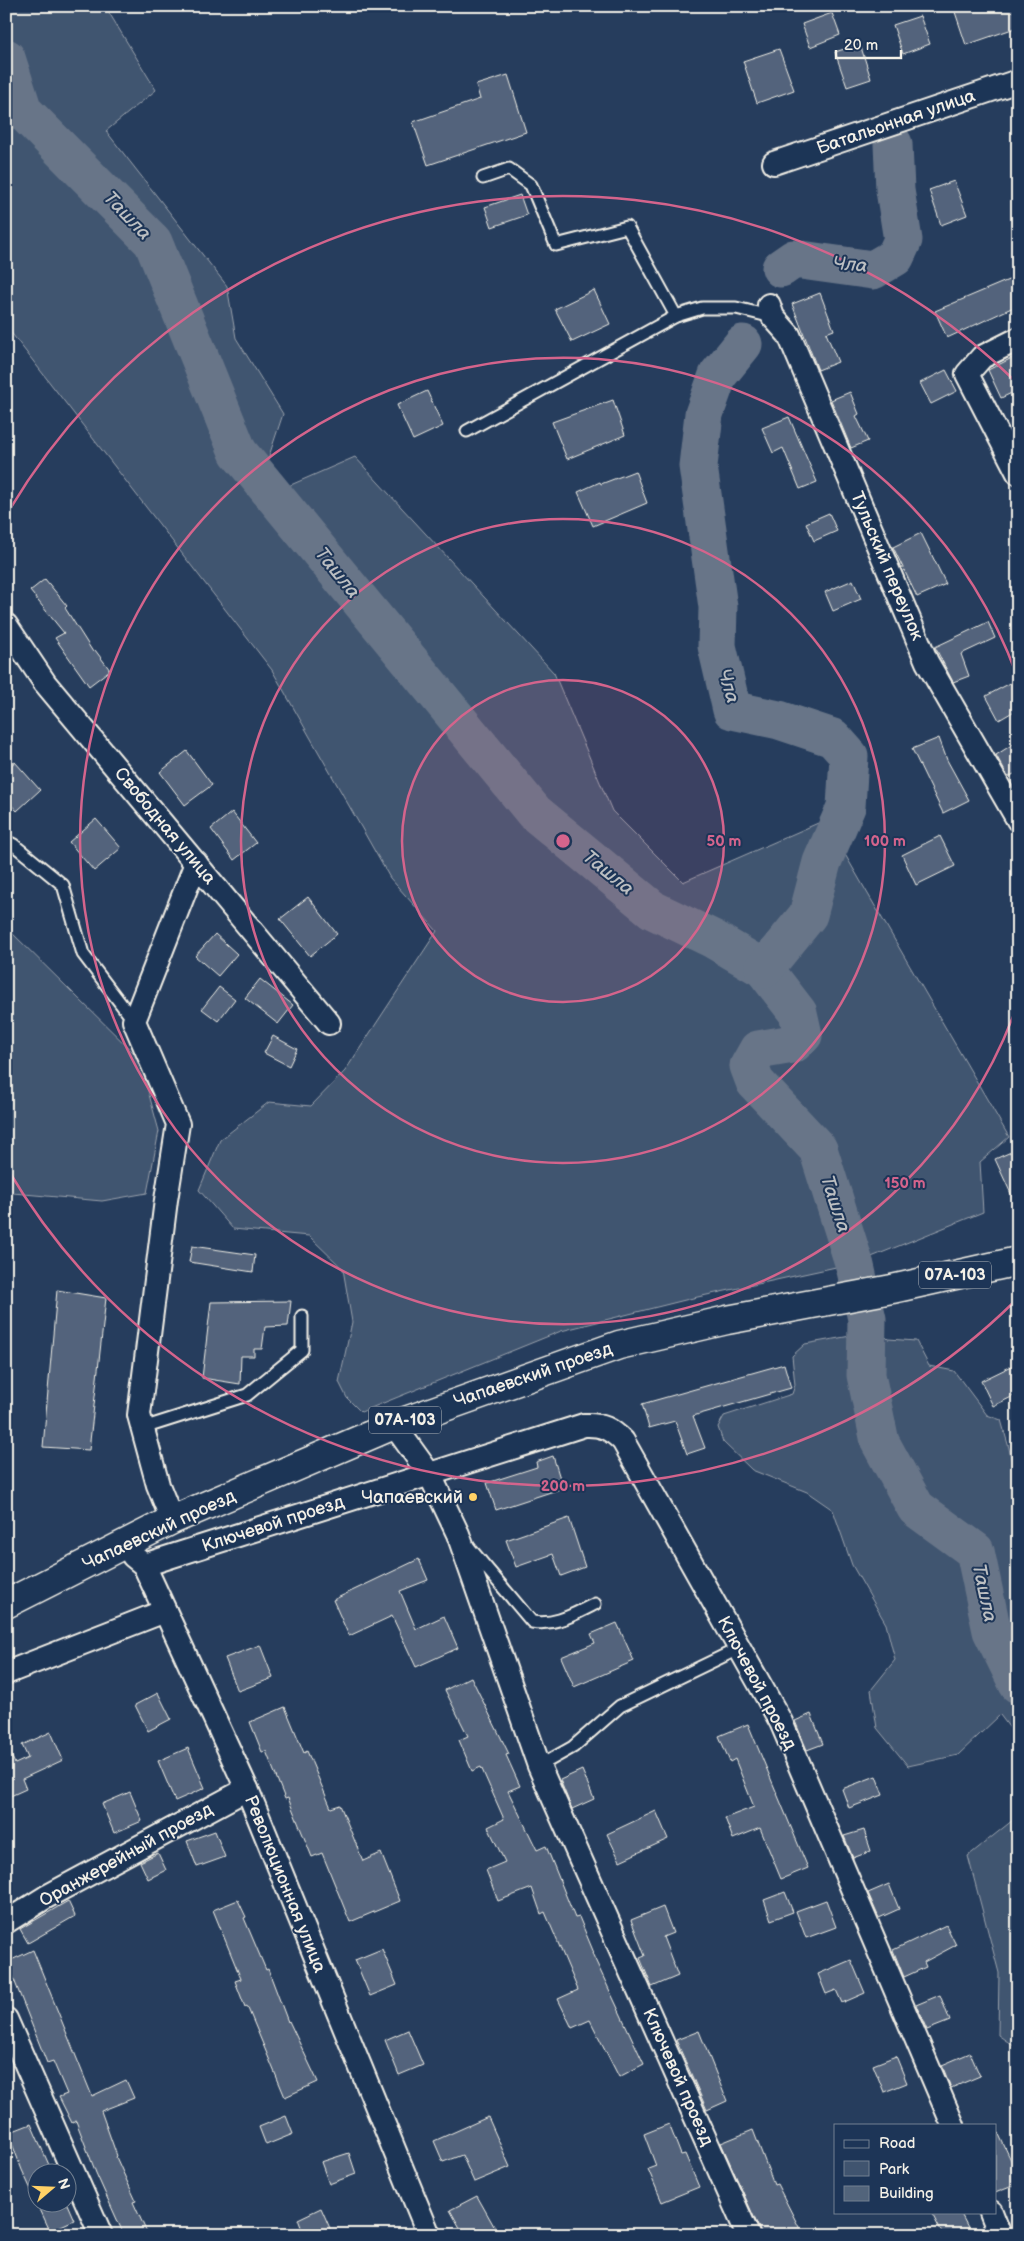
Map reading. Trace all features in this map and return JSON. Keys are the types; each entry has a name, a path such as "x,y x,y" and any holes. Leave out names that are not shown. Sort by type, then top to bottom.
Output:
{"main road":[{"name":"Чапаевский проезд","path":"6,1604 172,1520 394,1425 619,1345 727,1320 892,1289 1018,1262"}],"street":[{"name":"Батальонная улица","path":"774,163 1018,80"},
{"name":"Тульский переулок","path":"771,311 789,335 927,662 1018,820"},
{"path":"1018,339 982,357 967,374 1018,473"},
{"name":"Свободная улица","path":"6,625 45,683 329,1023"},
{"path":"172,1520 158,1485 139,1414 166,1200 178,1124 134,1021 196,862"},
{"name":"Ключевой проезд","path":"144,1565 584,1425 597,1424 612,1429 624,1441 781,1722 953,2124"},
{"name":"Ключевой проезд","path":"394,1425 430,1474 458,1534 539,1766 748,2235"},
{"name":"Революционная улица","path":"120,1546 144,1565 247,1789 429,2235"},
{"path":"6,1673 165,1611"},
{"name":"Оранжерейный проезд","path":"6,1922 46,1897 247,1789"},
{"path":"6,2019 101,2235"},
{"path":"992,2214 1000,2235"}],"lane":[{"path":"483,178 509,169 531,185 556,245 627,227 676,316"},
{"path":"466,431 676,316 702,308 771,311"},
{"path":"6,841 63,885 83,954 134,1021"},
{"path":"143,1428 247,1395 302,1350 302,1316"},
{"path":"458,1534 532,1622 544,1624 556,1622 596,1604"},
{"path":"539,1766 573,1748 620,1706 740,1648"}],"green space":[{"path":"6,6 105,6 156,90 106,131 227,286 236,338 283,414 254,501 355,457 554,673 612,811 683,882 825,820 1009,1137 980,1162 983,1212 859,1262 693,1298 561,1331 361,1412 347,1398 339,1382 352,1322 343,1269 309,1236 233,1229 199,1190 220,1140 269,1102 311,1106 345,1071 437,931 390,878 272,670 6,326"},
{"path":"6,927 139,1058 159,1131 147,1193 102,1201 13,1193 6,1202"},
{"path":"879,1331 888,1339 916,1341 929,1366 954,1371 987,1415 1001,1420 1009,1448 1018,1494 1018,1739 1000,1715 958,1755 908,1766 877,1728 871,1690 895,1660 886,1624 852,1565 833,1510 807,1492 752,1470 723,1442 718,1427 724,1416 792,1394 795,1385 792,1356 805,1344"},
{"path":"1018,1816 1018,2049 998,2035 999,1973 968,1856"}],"building":[{"path":"953,6 1018,6 1018,27 966,45"},
{"path":"832,13 840,35 810,47 802,24"},
{"path":"920,16 930,44 903,54 893,25"},
{"path":"860,44 871,79 847,87 835,52"},
{"path":"779,49 794,90 757,103 743,61"},
{"path":"508,75 526,132 428,165 413,122 480,99 476,85"},
{"path":"954,181 967,215 941,225 929,190"},
{"path":"520,195 527,215 492,227 485,207"},
{"path":"1018,276 1018,305 947,338 935,311"},
{"path":"594,290 610,324 572,342 555,309"},
{"path":"820,293 834,330 826,333 838,362 818,370 792,304"},
{"path":"1012,358 1018,370 1018,390 1001,398 988,370"},
{"path":"946,370 957,391 931,404 920,383"},
{"path":"427,391 443,426 413,440 397,405"},
{"path":"850,392 859,414 856,416 868,441 851,448 831,400"},
{"path":"613,400 625,435 567,459 552,422"},
{"path":"789,417 817,482 800,489 783,448 773,453 762,428"},
{"path":"635,471 647,503 593,526 578,492 600,482 601,484"},
{"path":"829,513 837,531 814,541 806,523"},
{"path":"921,533 946,584 917,597 893,547"},
{"path":"45,579 67,606 65,608 93,652 95,650 110,670 89,686 55,638 64,633 30,591"},
{"path":"853,580 861,599 833,611 825,592"},
{"path":"988,622 995,638 961,654 969,676 953,682 935,647"},
{"path":"1018,679 1018,709 999,720 986,696"},
{"path":"939,738 947,760 969,800 943,813 912,749"},
{"path":"1018,741 1018,772 1008,777 996,755"},
{"path":"187,751 212,785 185,805 160,772"},
{"path":"15,762 40,790 17,811 6,799 6,769"},
{"path":"232,812 256,843 234,860 211,829"},
{"path":"96,819 121,848 94,871 69,842"},
{"path":"940,836 955,866 916,885 902,855"},
{"path":"308,897 337,934 310,956 280,919"},
{"path":"215,934 237,954 218,976 195,956"},
{"path":"260,979 293,1005 278,1024 245,998"},
{"path":"219,987 235,999 218,1021 202,1009"},
{"path":"273,1036 297,1049 289,1066 264,1053"},
{"path":"1018,1149 1018,1209 995,1159"},
{"path":"192,1246 255,1255 253,1272 189,1262"},
{"path":"57,1290 106,1298 89,1450 43,1447"},
{"path":"291,1301 288,1326 265,1327 262,1349 254,1349 254,1356 241,1356 240,1384 202,1378 211,1302"},
{"path":"1018,1363 1018,1394 993,1406 981,1381"},
{"path":"784,1364 791,1388 693,1416 705,1448 687,1454 675,1421 649,1428 642,1404"},
{"path":"553,1456 563,1488 496,1510 487,1483 537,1467 536,1462"},
{"path":"569,1518 585,1567 561,1576 553,1554 516,1567 506,1540"},
{"path":"419,1559 428,1580 400,1591 416,1629 444,1616 458,1648 416,1667 392,1616 349,1636 333,1600"},
{"path":"617,1623 634,1661 574,1687 561,1657 595,1643 591,1634"},
{"path":"260,1645 273,1678 238,1691 225,1658"},
{"path":"471,1677 509,1754 506,1755 520,1786 508,1791 537,1850 546,1846 575,1918 579,1917 594,1953 592,1953 644,2064 619,2077 590,2020 572,2028 558,1999 578,1990 545,1912 541,1914 532,1888 498,1901 486,1870 505,1862 488,1827 504,1819 481,1767 472,1771 459,1740 468,1736 445,1690"},
{"path":"158,1693 171,1719 148,1731 135,1705"},
{"path":"285,1707 304,1753 307,1751 331,1808 340,1805 363,1861 381,1853 400,1901 350,1922 322,1853 312,1857 288,1798 285,1799 266,1751 262,1752 250,1722"},
{"path":"811,1714 823,1744 807,1750 795,1721"},
{"path":"748,1724 808,1868 781,1879 760,1828 733,1839 725,1818 754,1807 735,1759 730,1762 719,1736"},
{"path":"51,1732 63,1760 22,1779 26,1789 6,1798 6,1744 15,1764 28,1758 22,1745"},
{"path":"188,1748 205,1788 175,1801 158,1761"},
{"path":"582,1770 594,1799 572,1809 560,1780"},
{"path":"876,1776 883,1795 849,1808 842,1789"},
{"path":"130,1792 142,1821 114,1833 102,1804"},
{"path":"656,1811 668,1839 620,1861 607,1834"},
{"path":"864,1830 871,1851 853,1858 844,1836"},
{"path":"215,1831 225,1857 197,1867 187,1841"},
{"path":"158,1853 166,1870 148,1879 140,1862"},
{"path":"889,1884 899,1909 879,1918 868,1893"},
{"path":"785,1892 793,1912 771,1920 764,1900"},
{"path":"238,1900 266,1970 268,1969 288,2022 318,2082 285,2097 247,2006 245,2007 235,1981 241,1979 213,1910"},
{"path":"826,1900 836,1927 806,1938 796,1911"},
{"path":"68,1901 75,1916 28,1943 20,1929"},
{"path":"663,1907 673,1933 663,1937 678,1976 652,1987 640,1958 645,1956 631,1920"},
{"path":"946,1925 956,1945 924,1962 926,1967 904,1977 893,1950"},
{"path":"382,1949 397,1985 370,1996 355,1960"},
{"path":"33,1950 92,2096 126,2080 134,2098 101,2111 116,2157 136,2201 133,2202 148,2235 124,2235 96,2173 76,2121 72,2123 59,2097 67,2094 53,2061 47,2063 7,1962"},
{"path":"851,1960 865,1993 842,2003 836,1990 826,1994 818,1974"},
{"path":"940,1995 950,2021 927,2030 916,2005"},
{"path":"408,2030 423,2065 399,2075 385,2040"},
{"path":"699,2031 727,2101 707,2110 676,2040"},
{"path":"970,2053 980,2076 951,2088 942,2065"},
{"path":"896,2056 907,2083 884,2092 873,2065"},
{"path":"286,2116 293,2134 266,2145 259,2127"},
{"path":"488,2117 510,2167 474,2182 462,2155 443,2162 434,2141"},
{"path":"31,2124 49,2164 28,2164 28,2183 22,2170 8,2133"},
{"path":"669,2124 681,2155 685,2154 699,2187 662,2202 648,2169 656,2166 644,2134"},
{"path":"996,2128 1018,2175 1018,2184 996,2193"},
{"path":"753,2130 774,2185 777,2184 803,2235 762,2235 721,2143"},
{"path":"349,2153 356,2174 329,2184 321,2162"},
{"path":"477,2196 499,2235 464,2235 450,2210"},
{"path":"321,2208 333,2235 304,2235 298,2219"},
{"path":"42,2214 71,2214 74,2220 50,2231"},
{"path":"932,2214 961,2214 972,2235 943,2235"}],"waterway":[{"name":"Ташла","path":"6,58 23,111 153,242 238,452 534,812 653,910 713,939 764,969 798,1013 803,1035 793,1044 758,1050 749,1066 755,1082 818,1149 855,1266 867,1319 866,1375 880,1442 916,1508 975,1551 992,1631 1018,1684"},
{"name":"Чла","path":"781,268 794,259 873,270 895,257 903,240 895,190 893,144"},
{"name":"Чла","path":"743,344 718,375 704,414 698,466 718,607 717,646 732,710 779,720 833,738 849,756 846,807 822,862 808,915 764,969"}],"place":[{"name":"Чапаевский","path":"473,1497"}]}
